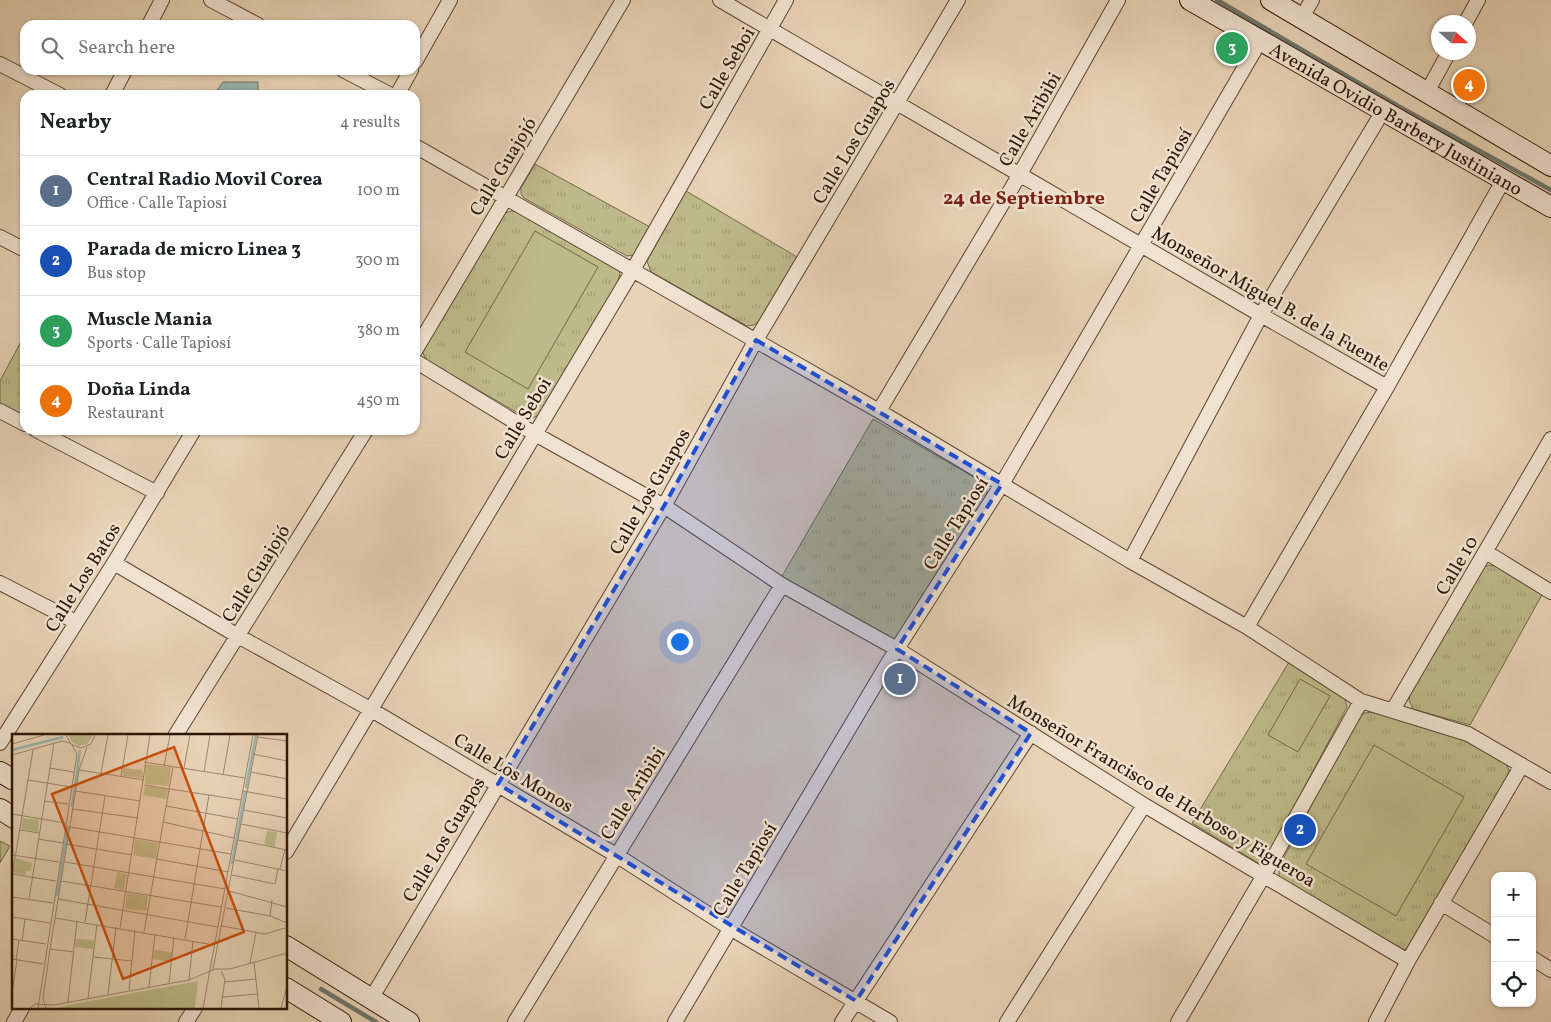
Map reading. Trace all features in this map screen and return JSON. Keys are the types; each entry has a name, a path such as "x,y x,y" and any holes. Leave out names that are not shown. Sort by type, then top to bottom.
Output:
{"street":[{"path":"152,20 162,0"},
{"path":"211,0 249,20"},
{"path":"420,53 450,0"},
{"name":"Calle Guajojó","path":"420,342 623,0"},
{"name":"Monseñor Miguel B. de la Fuente","path":"720,0 1388,387"},
{"name":"Calle Seboi","path":"288,849 633,270 786,0"},
{"name":"Calle Los Guapos","path":"371,999 664,506 756,340 958,0"},
{"name":"Calle Aribibi","path":"879,412 1020,174 1118,0"},
{"name":"Avenida Ovidio Barbery Justiniano","path":"1190,0 1551,207"},
{"name":"Avenida Ovidio Barbery Justiniano","path":"1271,0 1550,162"},
{"path":"1302,17 1312,0"},
{"path":"1470,15 1478,0"},
{"name":"Calle Tapiosí","path":"675,1022 897,649 1002,484 1260,40"},
{"path":"1427,92 1445,60"},
{"path":"0,64 20,74"},
{"path":"21,75 50,90"},
{"path":"115,90 122,75"},
{"path":"353,75 381,90"},
{"path":"400,90 408,75"},
{"path":"1130,561 1261,315 1383,111"},
{"path":"420,149 756,340 1130,561 1246,627 1361,701 1468,734 1551,782"},
{"path":"1246,627 1388,387 1504,180"},
{"path":"0,237 20,247"},
{"name":"Monseñor Francisco de Herboso y Figueroa","path":"420,364 535,434 664,506 782,585 897,649 1144,805 1408,962"},
{"path":"0,411 20,421"},
{"path":"46,435 157,493"},
{"name":"Calle Los Batos","path":"0,742 114,563 191,435"},
{"name":"Calle Guajojó","path":"176,734 363,435"},
{"name":"Calle 10","path":"1393,710 1551,439"},
{"path":"1486,552 1551,592"},
{"name":"Calle Los Monos","path":"114,563 498,784 616,855 730,928 890,1022"},
{"path":"0,583 76,622"},
{"name":"Calle Aribibi","path":"515,1022 782,585"},
{"path":"1178,1022 1264,875 1361,701"},
{"path":"842,1022 1030,733"},
{"path":"1376,1022 1441,903 1522,765"},
{"path":"0,772 12,779"},
{"path":"1007,1022 1144,805"},
{"path":"0,809 12,817"},
{"path":"1441,903 1491,934"},
{"path":"288,947 409,1022"},
{"path":"1536,961 1551,970"},
{"path":"288,989 341,1022"},
{"path":"14,1022 21,1010"},
{"path":"186,1022 193,1010"}],"highlighted area":[{"path":"756,340 1002,484 897,649 1031,733 856,1001 498,784 664,506"}],"green space":[{"path":"535,164 650,227 634,255 627,256 524,198 521,194 521,188"},
{"path":"686,191 797,257 759,321 754,325 747,326 651,272 647,261"},
{"path":"518,211 619,270 620,274 617,284 540,414 533,418 525,417 426,360 423,353 505,213"},
{"path":"535,231 598,267 528,389 465,352"},
{"path":"20,343 20,414 0,404 0,381"},
{"path":"873,419 986,484 987,495 902,640 895,642 781,578"},
{"path":"1489,565 1495,566 1543,593 1470,725 1413,709 1409,700 1410,695 1482,568"},
{"path":"1289,662 1344,696 1347,707 1266,859 1258,863 1192,823"},
{"path":"1300,679 1330,696 1298,752 1268,735"},
{"path":"1373,712 1460,736 1506,764 1509,770 1508,777 1409,948 1398,951 1279,879 1279,867 1355,722 1364,713"},
{"path":"1374,745 1464,797 1396,916 1306,864"},
{"path":"0,841 10,846 0,863"}],"water":[{"path":"223,82 258,82 258,90 217,90"}],"waterway":[{"path":"1217,0 1398,106 1551,190"},
{"path":"321,989 376,1022"}],"place":[{"name":"Muscle Mania","path":"1232,48"},
{"name":"Doña Linda","path":"1469,85"},
{"name":"Central Radio Movil Corea","path":"900,679"},
{"name":"Parada de micro Linea 3","path":"1300,830"}],"district":[{"name":"24 de Septiembre","path":"1024,197"}]}
